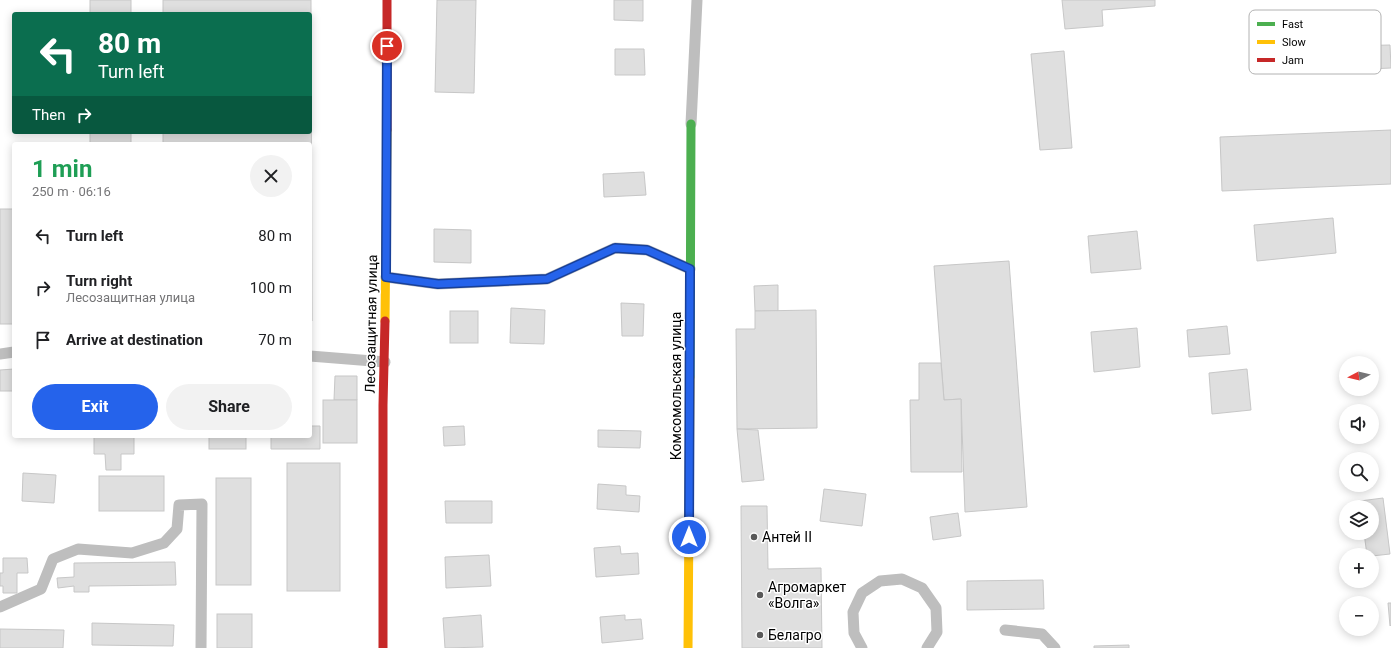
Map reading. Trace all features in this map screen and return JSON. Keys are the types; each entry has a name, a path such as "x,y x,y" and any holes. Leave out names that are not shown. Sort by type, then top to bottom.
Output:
{"street":[{"name":"Лесозащитная улица","path":"383,648 383,405 386,277 387,0"},
{"name":"Комсомольская улица","path":"688,648 691,124"}],"lane":[{"path":"691,124 697,0"},
{"path":"386,277 438,284 547,279 615,248 647,250 690,269"},
{"path":"0,354 12,352"},
{"path":"312,356 385,362"},
{"path":"0,607 41,589 54,559 78,549 132,553 164,543 177,529 179,505 202,504 201,648"},
{"path":"862,648 854,633 853,612 862,593 880,581 902,579 922,588 936,608 936,632 927,648"},
{"path":"1005,630 1042,634 1055,648"}],"building":[{"path":"90,0 131,0 131,12 90,12"},
{"path":"163,0 311,0 311,12 163,12"},
{"path":"437,0 476,0 474,93 435,92"},
{"path":"614,0 643,0 643,21 614,20"},
{"path":"1062,0 1155,0 1155,6 1102,10 1103,26 1065,29"},
{"path":"1381,45 1390,45 1391,68 1381,68"},
{"path":"615,49 644,49 645,75 615,75"},
{"path":"1064,51 1072,148 1040,150 1031,54"},
{"path":"1391,130 1391,184 1222,191 1220,137"},
{"path":"90,134 131,134 131,142 90,142"},
{"path":"163,134 311,134 311,142 163,142"},
{"path":"644,172 646,195 604,197 603,174"},
{"path":"0,209 12,209 12,324 0,324"},
{"path":"1333,218 1336,253 1257,261 1254,225"},
{"path":"434,229 471,230 471,263 434,262"},
{"path":"1137,231 1141,269 1091,273 1088,236"},
{"path":"1009,261 1027,507 965,512 961,399 944,400 934,266"},
{"path":"778,285 778,311 755,311 754,286"},
{"path":"621,303 644,304 643,336 622,336"},
{"path":"511,308 545,310 544,344 510,343"},
{"path":"816,310 817,428 737,429 736,329 755,329 755,311"},
{"path":"450,311 478,311 478,343 450,343"},
{"path":"1227,326 1230,354 1189,357 1187,330"},
{"path":"1137,328 1140,367 1094,372 1091,332"},
{"path":"919,363 941,363 944,400 961,399 962,472 911,472 910,400 919,400"},
{"path":"12,369 12,391 0,391 0,370"},
{"path":"1247,369 1251,410 1212,414 1209,373"},
{"path":"335,376 357,376 357,400 334,400"},
{"path":"323,400 357,400 357,443 323,443"},
{"path":"312,426 320,426 320,449 271,449 271,438 312,438"},
{"path":"464,426 465,445 444,446 443,427"},
{"path":"737,429 758,430 764,480 742,482"},
{"path":"598,430 641,431 640,448 598,447"},
{"path":"94,438 134,438 134,454 121,454 121,470 106,470 105,454 94,454"},
{"path":"209,438 246,438 246,449 209,449"},
{"path":"287,463 340,463 340,591 287,591"},
{"path":"23,473 56,475 54,503 22,501"},
{"path":"99,476 164,476 164,511 99,511"},
{"path":"216,478 251,478 251,585 216,585"},
{"path":"598,484 626,486 626,495 640,496 639,512 597,509"},
{"path":"824,489 866,494 862,526 820,521"},
{"path":"1383,498 1390,554 1379,555 1379,548 1366,548 1365,540 1379,540 1379,500 1368,500"},
{"path":"445,501 492,501 492,523 446,523"},
{"path":"741,506 767,506 768,569 821,568 822,648 742,648"},
{"path":"958,513 961,536 933,540 930,517"},
{"path":"620,546 621,554 638,553 639,574 596,577 594,548"},
{"path":"489,555 491,586 446,588 445,557"},
{"path":"3,558 27,558 28,573 17,573 17,593 3,593 3,586 0,586 0,573 3,573"},
{"path":"175,562 176,585 89,586 89,592 74,592 74,586 58,588 57,578 74,577 74,563"},
{"path":"1043,580 1044,609 967,610 967,581"},
{"path":"1388,603 1391,603 1390,626"},
{"path":"217,614 252,614 252,648 217,648"},
{"path":"481,615 483,647 445,648 443,618"},
{"path":"625,615 625,620 641,619 643,639 602,643 600,617"},
{"path":"92,623 174,625 173,646 92,645"},
{"path":"0,629 64,630 63,648 0,648"},
{"path":"1129,645 1129,648 1094,648 1094,646"}],"traffic: fast":[{"path":"690,377 691,124"}],"traffic: slow":[{"path":"385,321 387,130"},
{"path":"688,648 690,377"}],"traffic: jam":[{"path":"387,0 387,130"},
{"path":"383,648 383,405 385,321"}],"place":[{"name":"Антей II","path":"754,537"},
{"name":"Агромаркет «Волга»","path":"760,595"},
{"name":"Белагро","path":"760,635"}],"route":[{"path":"387,46 386,277 438,284 547,279 615,248 647,250 690,269 689,537"}]}
